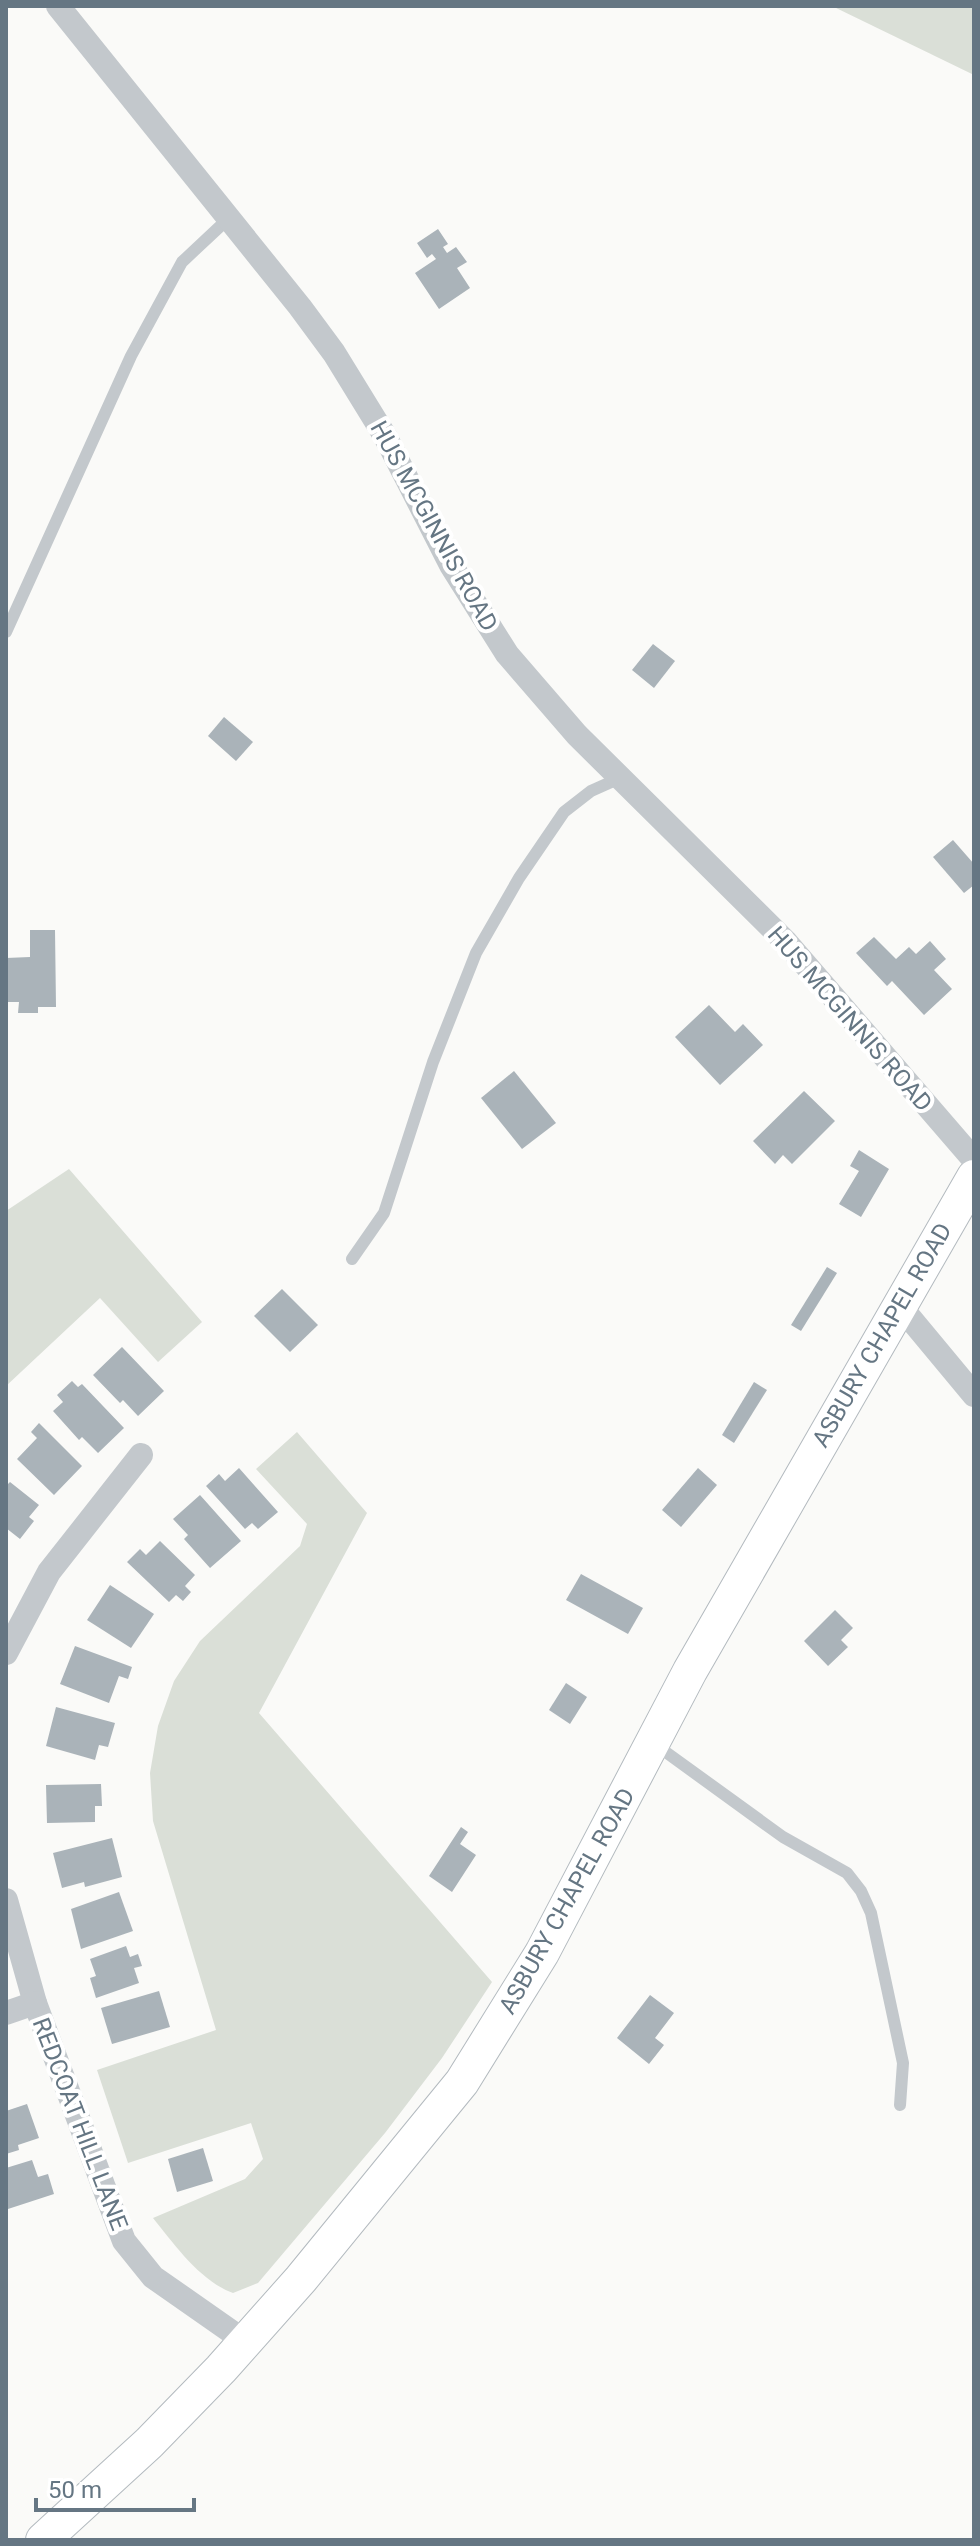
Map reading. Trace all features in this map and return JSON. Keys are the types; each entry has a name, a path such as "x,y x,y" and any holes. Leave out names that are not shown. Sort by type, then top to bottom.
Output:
{"main road":[{"name":"ASBURY CHAPEL ROAD","path":"43,2540 149,2443 246,2342 381,2184 462,2082 542,1953 752,1559 974,1177"}],"street":[{"name":"HUS MCGINNIS ROAD","path":"58,6 300,307 353,382 385,436 451,565 507,654 577,735 794,951 974,1160"},
{"path":"900,1306 974,1395"},
{"path":"6,1653 49,1572 141,1455"},
{"name":"REDCOAT HILL LANE","path":"6,1900 35,2003 124,2241 153,2277 246,2342"},
{"path":"6,2013 35,2003"}],"lane":[{"path":"6,632 131,356 182,262 229,218"},
{"path":"352,1259 384,1213 433,1062 476,953 519,878 564,812 591,791 620,778"},
{"path":"653,1742 783,1837 847,1873 861,1891 871,1913 903,2063 900,2105"}],"shaded area":[{"path":"832,6 974,6 974,75"},
{"path":"69,1169 202,1322 158,1362 100,1298 6,1386 6,1211"},
{"path":"297,1432 367,1513 259,1713 492,1982 442,2058 385,2133 258,2283 233,2293 199,2271 153,2218 245,2179 263,2159 251,2123 128,2163 97,2070 216,2030 153,1821 150,1773 158,1726 174,1681 200,1641 300,1546 307,1524 256,1469"}],"building":[{"path":"438,229 448,244 443,247 447,253 456,247 467,262 457,268 470,288 439,309 415,273 436,259 432,254 427,258 417,243"},
{"path":"653,644 675,661 654,688 632,670"},
{"path":"224,717 253,742 236,761 208,736"},
{"path":"953,840 974,864 974,885 964,893 933,857"},
{"path":"30,930 55,930 56,1007 38,1007 38,1013 18,1013 19,1002 6,1002 6,958 30,957"},
{"path":"874,937 896,959 909,947 916,954 930,941 946,959 934,970 952,989 924,1015 892,981 887,986 856,953"},
{"path":"709,1005 735,1032 743,1024 763,1045 720,1085 675,1037"},
{"path":"514,1071 556,1123 522,1149 481,1098"},
{"path":"804,1091 835,1121 792,1164 783,1155 775,1164 753,1141"},
{"path":"859,1150 889,1169 861,1217 839,1204 859,1171 850,1166"},
{"path":"827,1267 837,1273 801,1331 791,1325"},
{"path":"282,1289 318,1325 290,1352 254,1316"},
{"path":"122,1347 164,1391 138,1416 123,1400 120,1403 93,1375"},
{"path":"72,1381 78,1387 82,1384 124,1428 98,1453 82,1437 79,1440 53,1411 63,1402 57,1395"},
{"path":"754,1382 767,1390 734,1443 722,1435"},
{"path":"39,1423 82,1466 54,1495 17,1459 37,1438 31,1432"},
{"path":"239,1468 278,1512 258,1529 252,1523 245,1529 206,1486 219,1474 225,1481"},
{"path":"698,1468 717,1485 681,1527 662,1510"},
{"path":"10,1482 39,1505 29,1517 34,1521 20,1539 6,1528 6,1486"},
{"path":"200,1495 241,1541 210,1568 184,1539 188,1535 173,1519"},
{"path":"160,1541 195,1575 185,1586 191,1592 183,1601 176,1595 169,1602 127,1562 140,1549 146,1555"},
{"path":"581,1574 643,1608 628,1634 566,1600"},
{"path":"110,1585 154,1614 131,1648 87,1620"},
{"path":"835,1610 853,1628 841,1640 848,1647 828,1666 804,1641"},
{"path":"75,1646 132,1667 128,1679 119,1676 109,1703 60,1684"},
{"path":"566,1683 587,1697 570,1724 549,1710"},
{"path":"56,1707 115,1723 108,1747 99,1745 95,1760 46,1746"},
{"path":"101,1784 102,1806 95,1806 95,1822 47,1823 46,1785"},
{"path":"461,1827 468,1832 460,1844 476,1855 452,1892 429,1876"},
{"path":"112,1838 122,1877 85,1887 84,1882 62,1888 53,1853"},
{"path":"119,1892 133,1931 81,1949 71,1909"},
{"path":"126,1946 130,1957 138,1954 142,1966 134,1968 139,1983 96,1998 90,1978 96,1976 90,1959"},
{"path":"159,1991 170,2027 112,2044 101,2008"},
{"path":"650,1995 674,2013 655,2038 664,2045 649,2064 617,2038"},
{"path":"27,2104 39,2138 18,2145 19,2150 6,2154 6,2111"},
{"path":"203,2148 213,2181 177,2192 168,2159"},
{"path":"32,2160 38,2177 48,2174 54,2194 8,2209 6,2168"}]}
